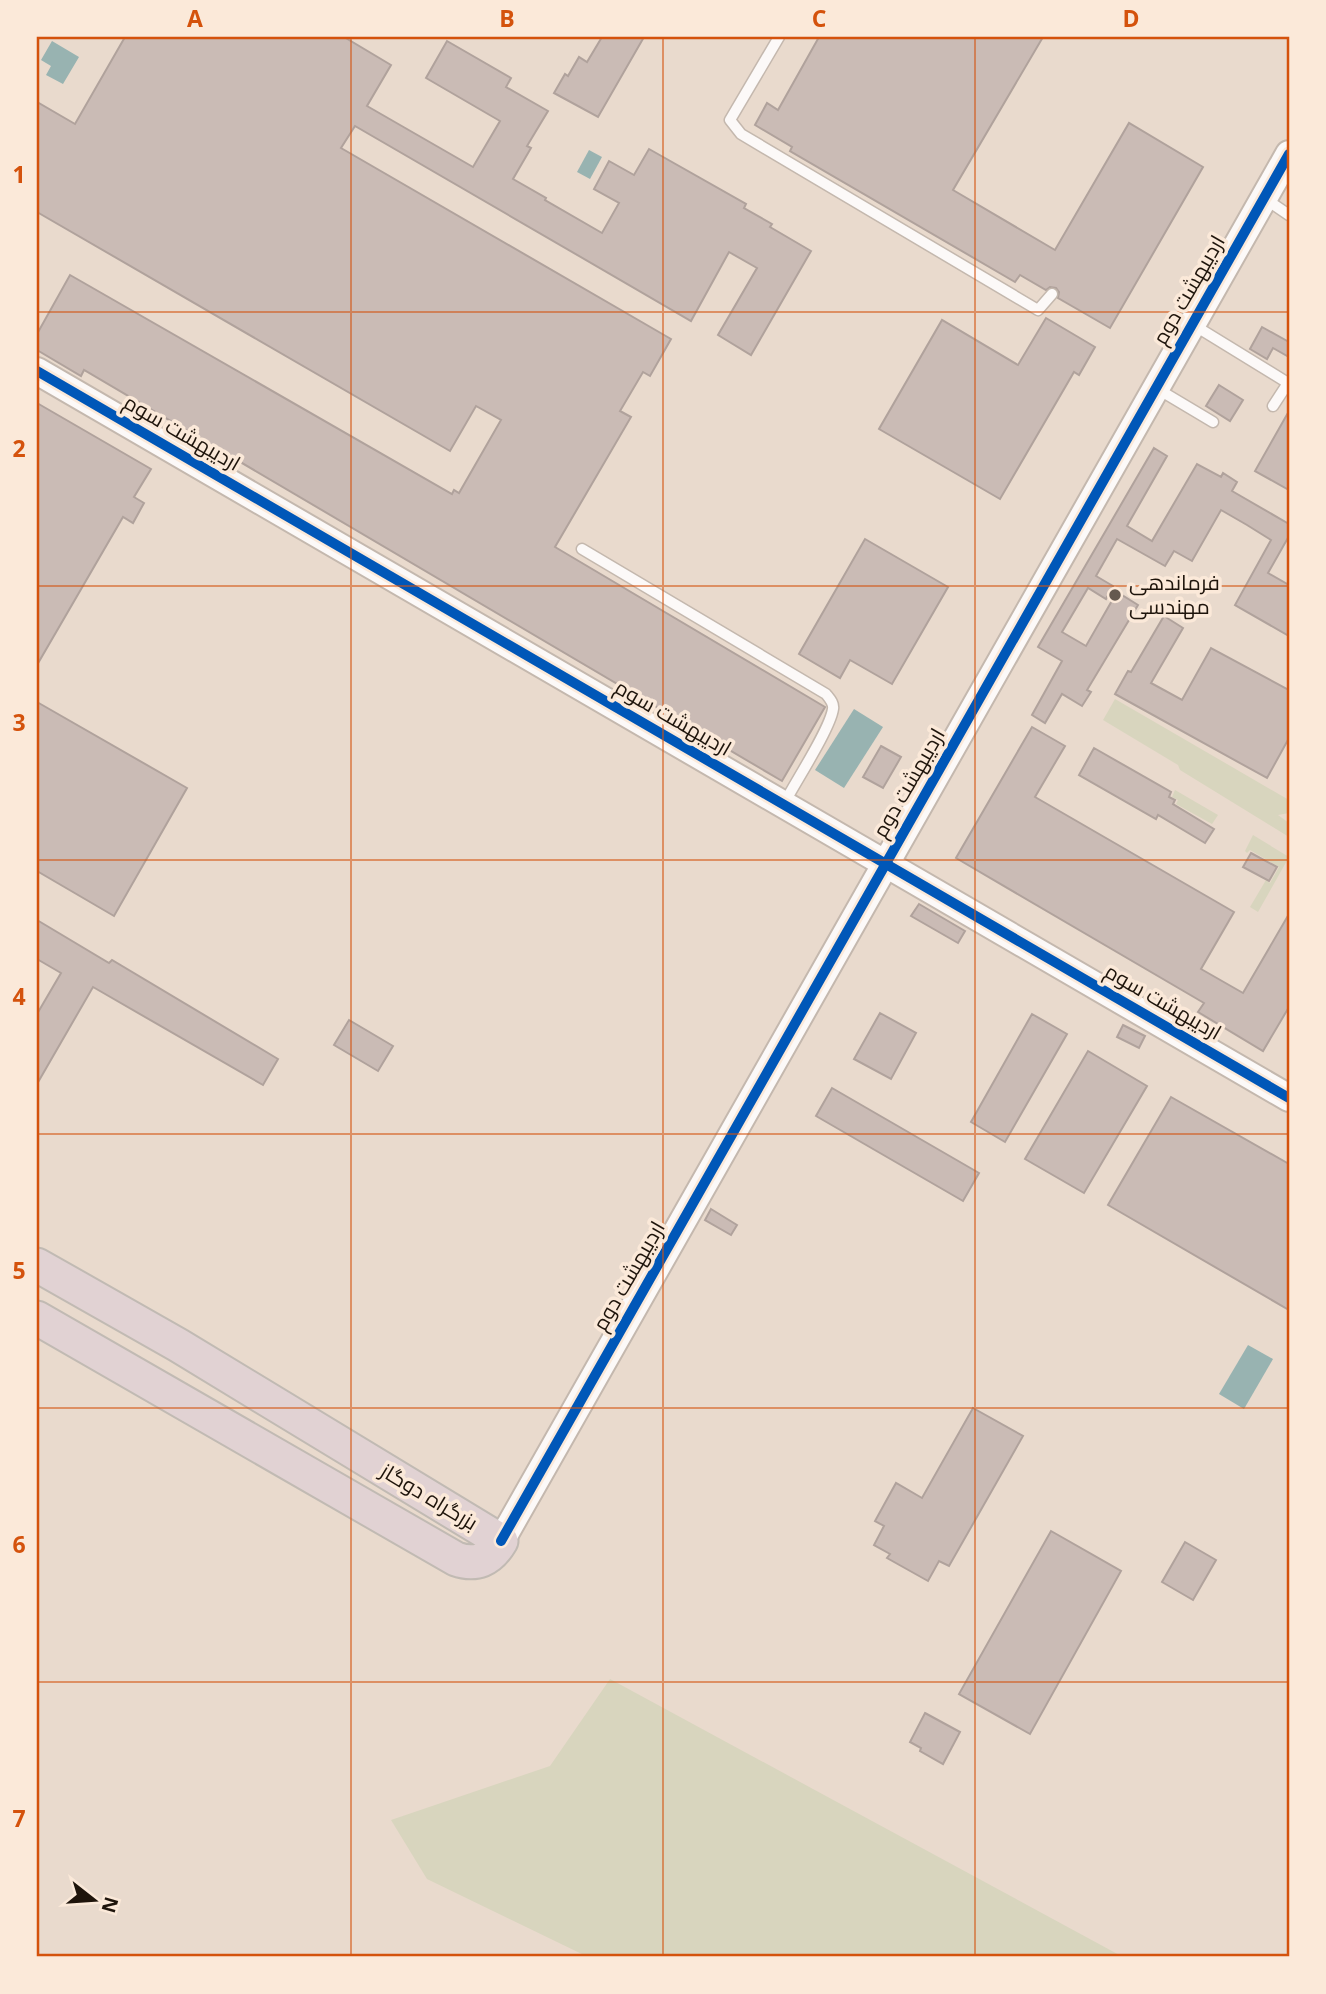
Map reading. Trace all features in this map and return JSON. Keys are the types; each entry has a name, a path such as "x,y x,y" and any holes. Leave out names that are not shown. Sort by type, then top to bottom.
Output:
{"highway":[{"name":"بزرگراه دوگاز","path":"37,1265 178,1345 502,1541 496,1551 482,1561 469,1564 456,1559 37,1318"}],"street":[{"name":"اردیبهشت دوم","path":"502,1541 1289,154"},
{"name":"اردیبهشت سوم","path":"37,371 1289,1098"}],"lane":[{"path":"779,37 730,120 741,134 1038,310 1052,294"},
{"path":"1263,198 1289,215"},
{"path":"1192,324 1288,383 1272,406"},
{"path":"1155,388 1213,422"},
{"path":"582,549 826,694 833,709 826,728 783,804"}],"shaded area":[{"path":"1115,699 1289,800 1289,813 1278,815 1289,823 1289,837 1103,720"},
{"path":"1175,790 1218,815 1212,824 1176,804 1178,800 1172,797"},
{"path":"1253,835 1289,857 1258,912 1250,907 1266,880 1270,883 1279,867 1250,850 1247,853 1245,851"},
{"path":"610,1679 1123,1957 588,1957 427,1879 391,1820 550,1766"}],"water":[{"path":"52,41 79,57 63,84 46,75 51,66 41,60"},
{"path":"589,150 602,157 590,179 577,172"},
{"path":"854,709 883,727 844,788 815,770"},
{"path":"1248,1345 1273,1359 1244,1409 1219,1394"}],"building":[{"path":"125,37 344,37 391,65 367,106 473,167 500,121 426,78 447,41 511,78 506,87 548,111 527,146 531,148 513,179 602,233 619,203 594,189 609,161 634,175 649,149 746,204 744,208 772,224 770,227 811,251 751,355 718,335 757,268 729,252 691,321 355,126 341,148 671,339 650,376 643,372 620,411 631,417 555,547 825,707 782,781 84,370 81,376 37,350 37,334 70,275 452,494 454,490 459,493 501,420 476,406 450,451 37,212 37,102 75,124"},
{"path":"602,37 644,37 598,117 554,93 579,57 587,62"},
{"path":"819,37 1043,37 953,190 1055,250 1129,123 1203,167 1110,328 1058,298 1059,292 1056,288 1050,287 1046,290 1020,275 1015,282 790,151 792,147 755,125 767,103 778,110"},
{"path":"1046,318 1095,347 1079,375 1074,372 1000,499 879,429 942,320 1018,365"},
{"path":"1262,327 1289,342 1289,357 1273,348 1267,359 1250,349"},
{"path":"1219,385 1243,400 1230,421 1206,406"},
{"path":"37,403 151,469 134,497 144,503 133,523 123,517 37,665"},
{"path":"1289,411 1289,490 1255,471"},
{"path":"1154,448 1167,456 1127,526 1152,541 1197,464 1221,477 1223,473 1237,482 1232,491 1289,524 1289,536 1268,573 1289,585 1289,636 1235,605 1271,540 1221,510 1192,561 1174,551 1165,566 1117,539 1096,576 1113,586 1106,599 1088,588 1062,632 1086,646 1117,592 1138,605 1087,690 1091,692 1082,706 1062,694 1045,723 1032,715 1062,661 1038,647"},
{"path":"865,539 948,587 892,684 850,660 840,678 799,654"},
{"path":"1164,616 1183,628 1151,683 1182,700 1211,648 1289,690 1289,738 1267,778 1115,694"},
{"path":"37,702 187,788 114,916 37,871"},
{"path":"1032,727 1065,746 1035,797 1234,912 1201,969 1243,993 1289,914 1289,1007 1263,1051 1198,1012 1204,1003 956,858"},
{"path":"881,746 901,757 883,788 863,777"},
{"path":"1094,748 1171,792 1169,797 1175,800 1173,804 1214,829 1205,843 1158,815 1156,819 1079,775"},
{"path":"1251,853 1277,867 1269,881 1243,867"},
{"path":"919,904 965,931 958,943 911,916"},
{"path":"37,920 109,963 112,960 278,1059 263,1085 93,987 37,1084 37,1014 61,973 37,959"},
{"path":"880,1013 916,1033 891,1079 854,1059"},
{"path":"1032,1014 1067,1034 1005,1142 971,1122"},
{"path":"349,1020 393,1046 378,1071 334,1045"},
{"path":"1123,1025 1145,1036 1139,1048 1117,1037"},
{"path":"1088,1051 1147,1086 1084,1193 1025,1159"},
{"path":"832,1088 979,1173 963,1201 816,1116"},
{"path":"1171,1097 1289,1164 1289,1310 1108,1205"},
{"path":"711,1209 737,1225 731,1235 705,1220"},
{"path":"973,1408 1023,1436 949,1566 939,1561 928,1581 887,1558 890,1554 874,1545 884,1526 875,1521 896,1483 922,1498"},
{"path":"1051,1531 1121,1571 1030,1734 959,1694"},
{"path":"1185,1542 1216,1560 1193,1600 1162,1582"},
{"path":"925,1713 960,1732 943,1764 910,1742"}],"cycle path":[{"path":"501,1541 1289,154"},
{"path":"37,371 1289,1098"}],"place":[{"name":"فرماندهی مهندسی","path":"1115,595"}]}
